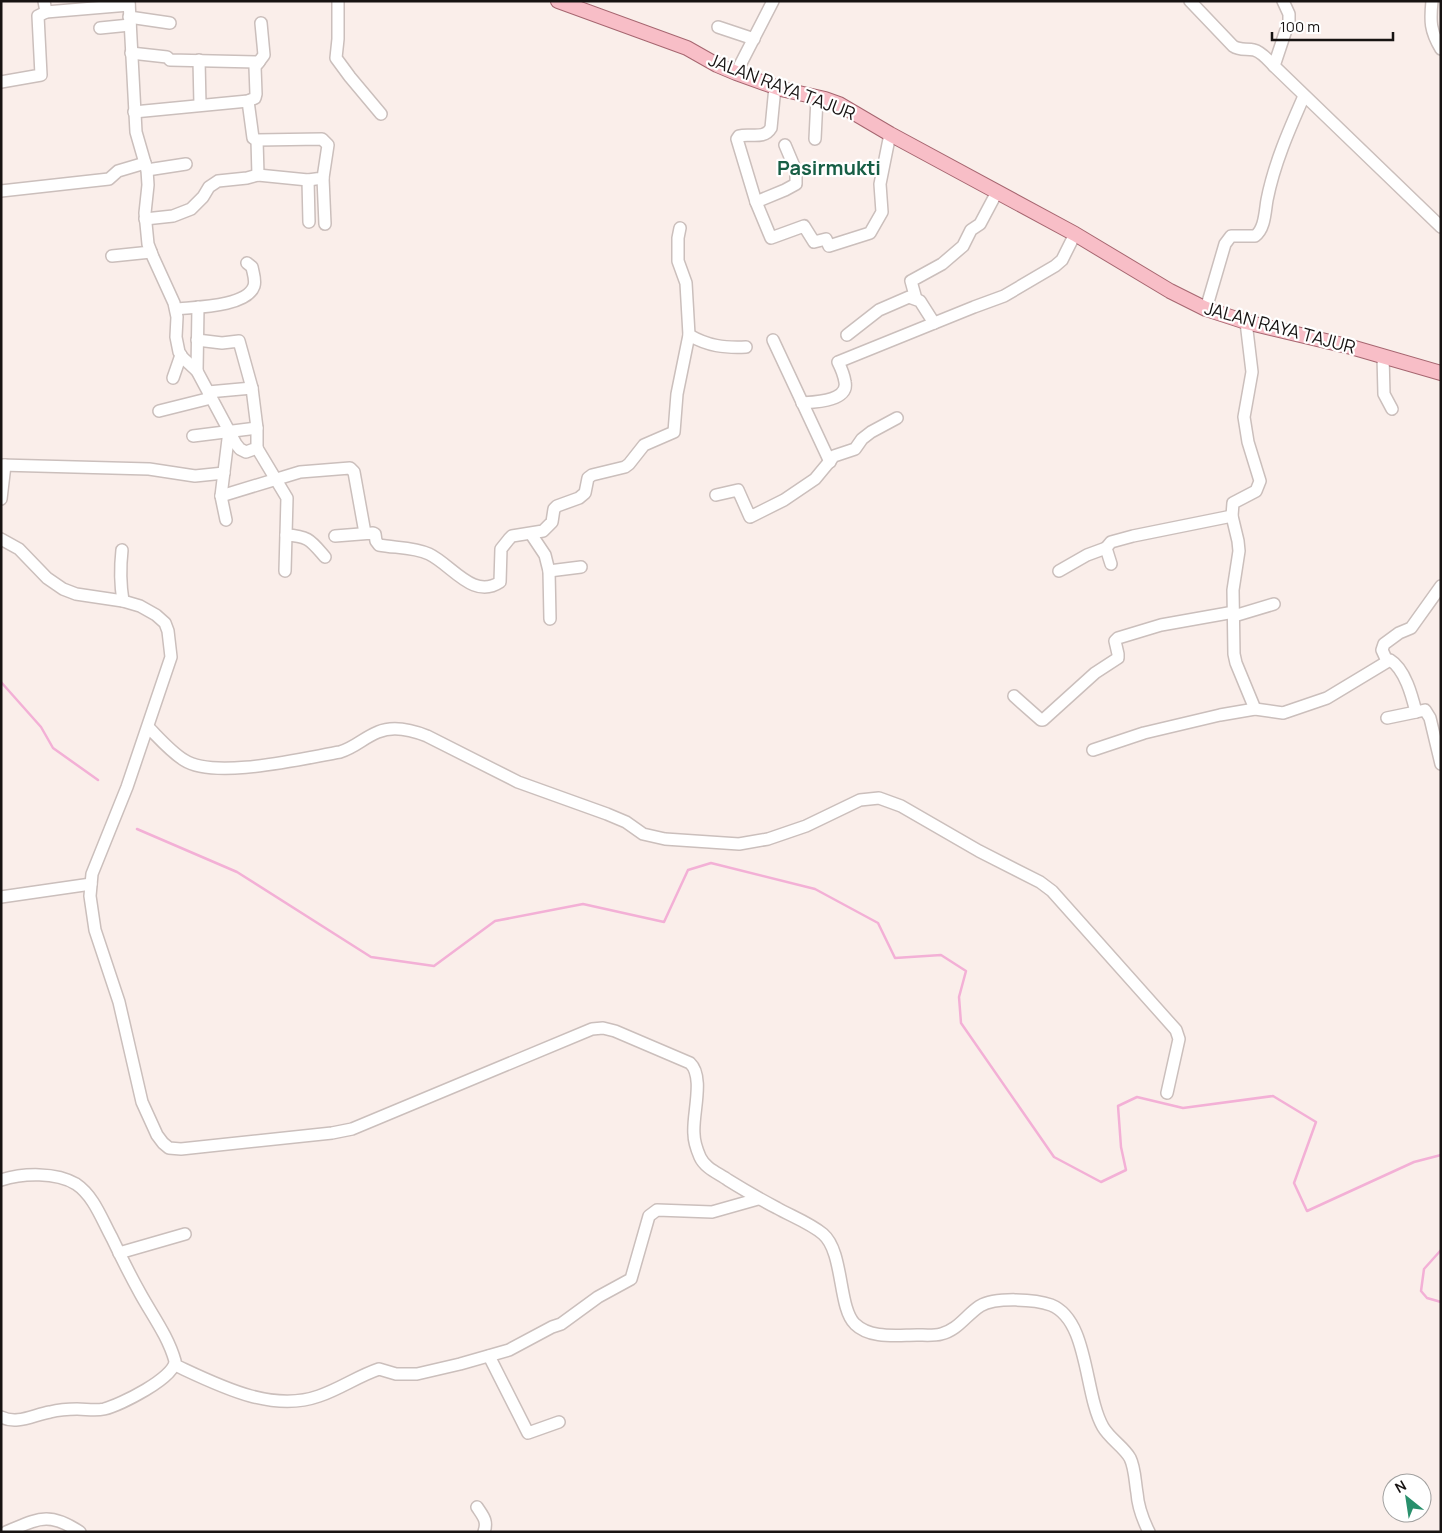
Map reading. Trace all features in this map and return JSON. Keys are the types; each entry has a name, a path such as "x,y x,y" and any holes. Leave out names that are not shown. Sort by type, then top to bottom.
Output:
{"main road":[{"name":"JALAN RAYA TAJUR","path":"558,1 687,48 717,65 736,73 775,87 839,104 890,134 1075,234 1170,291 1206,309 1246,322 1383,356 1441,373"}],"street":[{"path":"338,1 336,58 381,114"},
{"path":"736,73 773,1"},
{"path":"1190,1 1233,46 1241,50 1257,51 1274,66 1441,227"},
{"path":"1274,66 1289,14 1283,1"},
{"path":"1432,1 1430,27 1434,38 1441,48"},
{"path":"1,82 41,75 38,16 45,7 129,3 134,112 136,132 146,167 146,231 151,252 176,309 176,337 181,355 197,371 240,449 246,452 257,448"},
{"path":"100,28 130,21 170,22"},
{"path":"134,112 248,101 255,98 255,67 264,55 261,23"},
{"path":"718,27 754,39"},
{"path":"131,53 167,57 170,60 259,62"},
{"path":"199,60 200,105"},
{"path":"775,87 769,132 764,135 743,135 737,139 756,202 771,238 804,226 814,242 826,239 830,246 870,234 882,212 880,184 890,134"},
{"path":"1206,309 1228,238 1231,236 1255,236 1262,228 1268,196 1281,149 1304,96"},
{"path":"815,138 817,98"},
{"path":"248,101 252,133 257,140 258,175"},
{"path":"257,140 322,139 328,145 323,178 325,224"},
{"path":"756,202 796,184 796,171 785,145"},
{"path":"2,194 110,180 118,171 186,164"},
{"path":"146,219 173,216 191,209 203,198 209,187 218,181 258,175 308,180 323,178"},
{"path":"308,180 309,222"},
{"path":"916,299 911,281 942,264 962,246 971,230 980,224 997,192"},
{"path":"309,202 325,202"},
{"path":"335,536 375,533 377,543 380,545 397,546 429,554 475,586 492,588 500,582 501,549 512,536 543,531 552,522 554,509 557,506 585,493 588,478 592,475 625,467 644,445 674,432 677,394 689,335 686,283 678,261 680,228"},
{"path":"802,403 831,400 840,394 845,388 846,382 838,362 974,307 994,301 1047,271 1062,260 1075,234"},
{"path":"112,256 151,252"},
{"path":"176,309 222,304 242,298 254,288 252,267 247,263"},
{"path":"847,335 879,310 909,298 920,301 934,323"},
{"path":"197,371 198,307"},
{"path":"1246,322 1252,372 1244,417 1248,442 1260,480 1256,491 1233,503 1232,516 1239,551 1234,579 1234,614 1236,663 1255,709"},
{"path":"689,335 711,345 727,348 746,347"},
{"path":"197,340 222,343 239,341 252,388 257,428 257,448 287,498 284,571"},
{"path":"773,340 830,462"},
{"path":"173,378 181,355"},
{"path":"1383,356 1384,394 1392,409"},
{"path":"159,411 210,395 252,388"},
{"path":"716,495 738,490 750,517 784,500 815,479 834,456 855,449 870,432 898,418"},
{"path":"193,436 257,428"},
{"path":"226,520 221,496 229,431"},
{"path":"1,499 3,465 149,469 195,476 224,473"},
{"path":"221,496 274,478 300,472 352,468 365,533"},
{"path":"1059,571 1087,555 1106,548 1110,542 1232,516"},
{"path":"531,534 545,555 549,571 550,619"},
{"path":"286,535 304,537 325,557"},
{"path":"1,539 19,549 47,578 63,589 76,594 123,601 148,610 165,623 168,630 171,657 127,786 92,874 90,896 95,930 119,1002 142,1102 157,1135 169,1148 181,1149 332,1133 352,1129 592,1029 603,1028 615,1031 690,1063 694,1067 697,1083 694,1136 700,1157 706,1166 758,1199 823,1234 828,1241 841,1280 848,1311 853,1323 861,1329 882,1335 940,1335 955,1329 981,1306 1001,1301 1043,1302 1055,1306 1069,1318 1075,1328 1093,1401 1104,1427 1130,1457 1135,1474 1142,1519 1148,1532"},
{"path":"1106,548 1111,564"},
{"path":"122,550 120,575 123,601"},
{"path":"549,571 581,566"},
{"path":"1387,661 1382,650 1384,644 1400,632 1411,628 1441,586"},
{"path":"1014,696 1040,720 1043,720 1095,672 1118,658 1114,641 1116,639 1161,625 1234,614 1274,604"},
{"path":"1093,750 1144,733 1220,715 1255,709 1283,712 1327,698 1390,660 1394,662 1408,685 1416,712"},
{"path":"1387,718 1425,710 1436,717 1441,764"},
{"path":"148,727 186,762 209,768 233,769 340,752 352,748 378,731 394,728 413,730 518,782 607,814 626,822 643,834 665,839 739,844 768,839 806,826 860,800 879,798 900,806 970,846 1040,882 1052,891 1176,1030 1179,1039 1167,1093"},
{"path":"1,897 91,884"},
{"path":"1,1180 11,1177 44,1176 60,1178 75,1183 86,1193 166,1338 174,1356 175,1365 165,1377 153,1385 105,1409 74,1409 50,1412 15,1421 1,1417"},
{"path":"175,1365 242,1393 269,1399 291,1401 316,1397 379,1369 396,1374 417,1374 489,1356 521,1345 552,1327 561,1324 598,1297 631,1279 649,1216 657,1210 712,1212 758,1199"},
{"path":"119,1253 185,1234"},
{"path":"489,1356 528,1433 559,1422"},
{"path":"477,1507 486,1521 487,1525 484,1532"},
{"path":"6,1532 37,1519 45,1518 54,1519 80,1532"}],"waterway":[{"path":"1,682 41,727 53,748 98,780"},
{"path":"137,829 237,872 371,957 434,966 495,921 583,904 664,922 688,870 711,863 815,889 878,923 895,958 941,955 966,971 959,997 961,1023 1054,1157 1101,1182 1126,1170 1121,1147 1118,1106 1137,1097 1183,1108 1273,1096 1316,1122 1294,1183 1307,1211 1414,1162 1441,1155"},
{"path":"1441,1250 1424,1269 1421,1291 1427,1298 1441,1302"}],"district":[{"name":"Pasirmukti","path":"829,168"}]}
